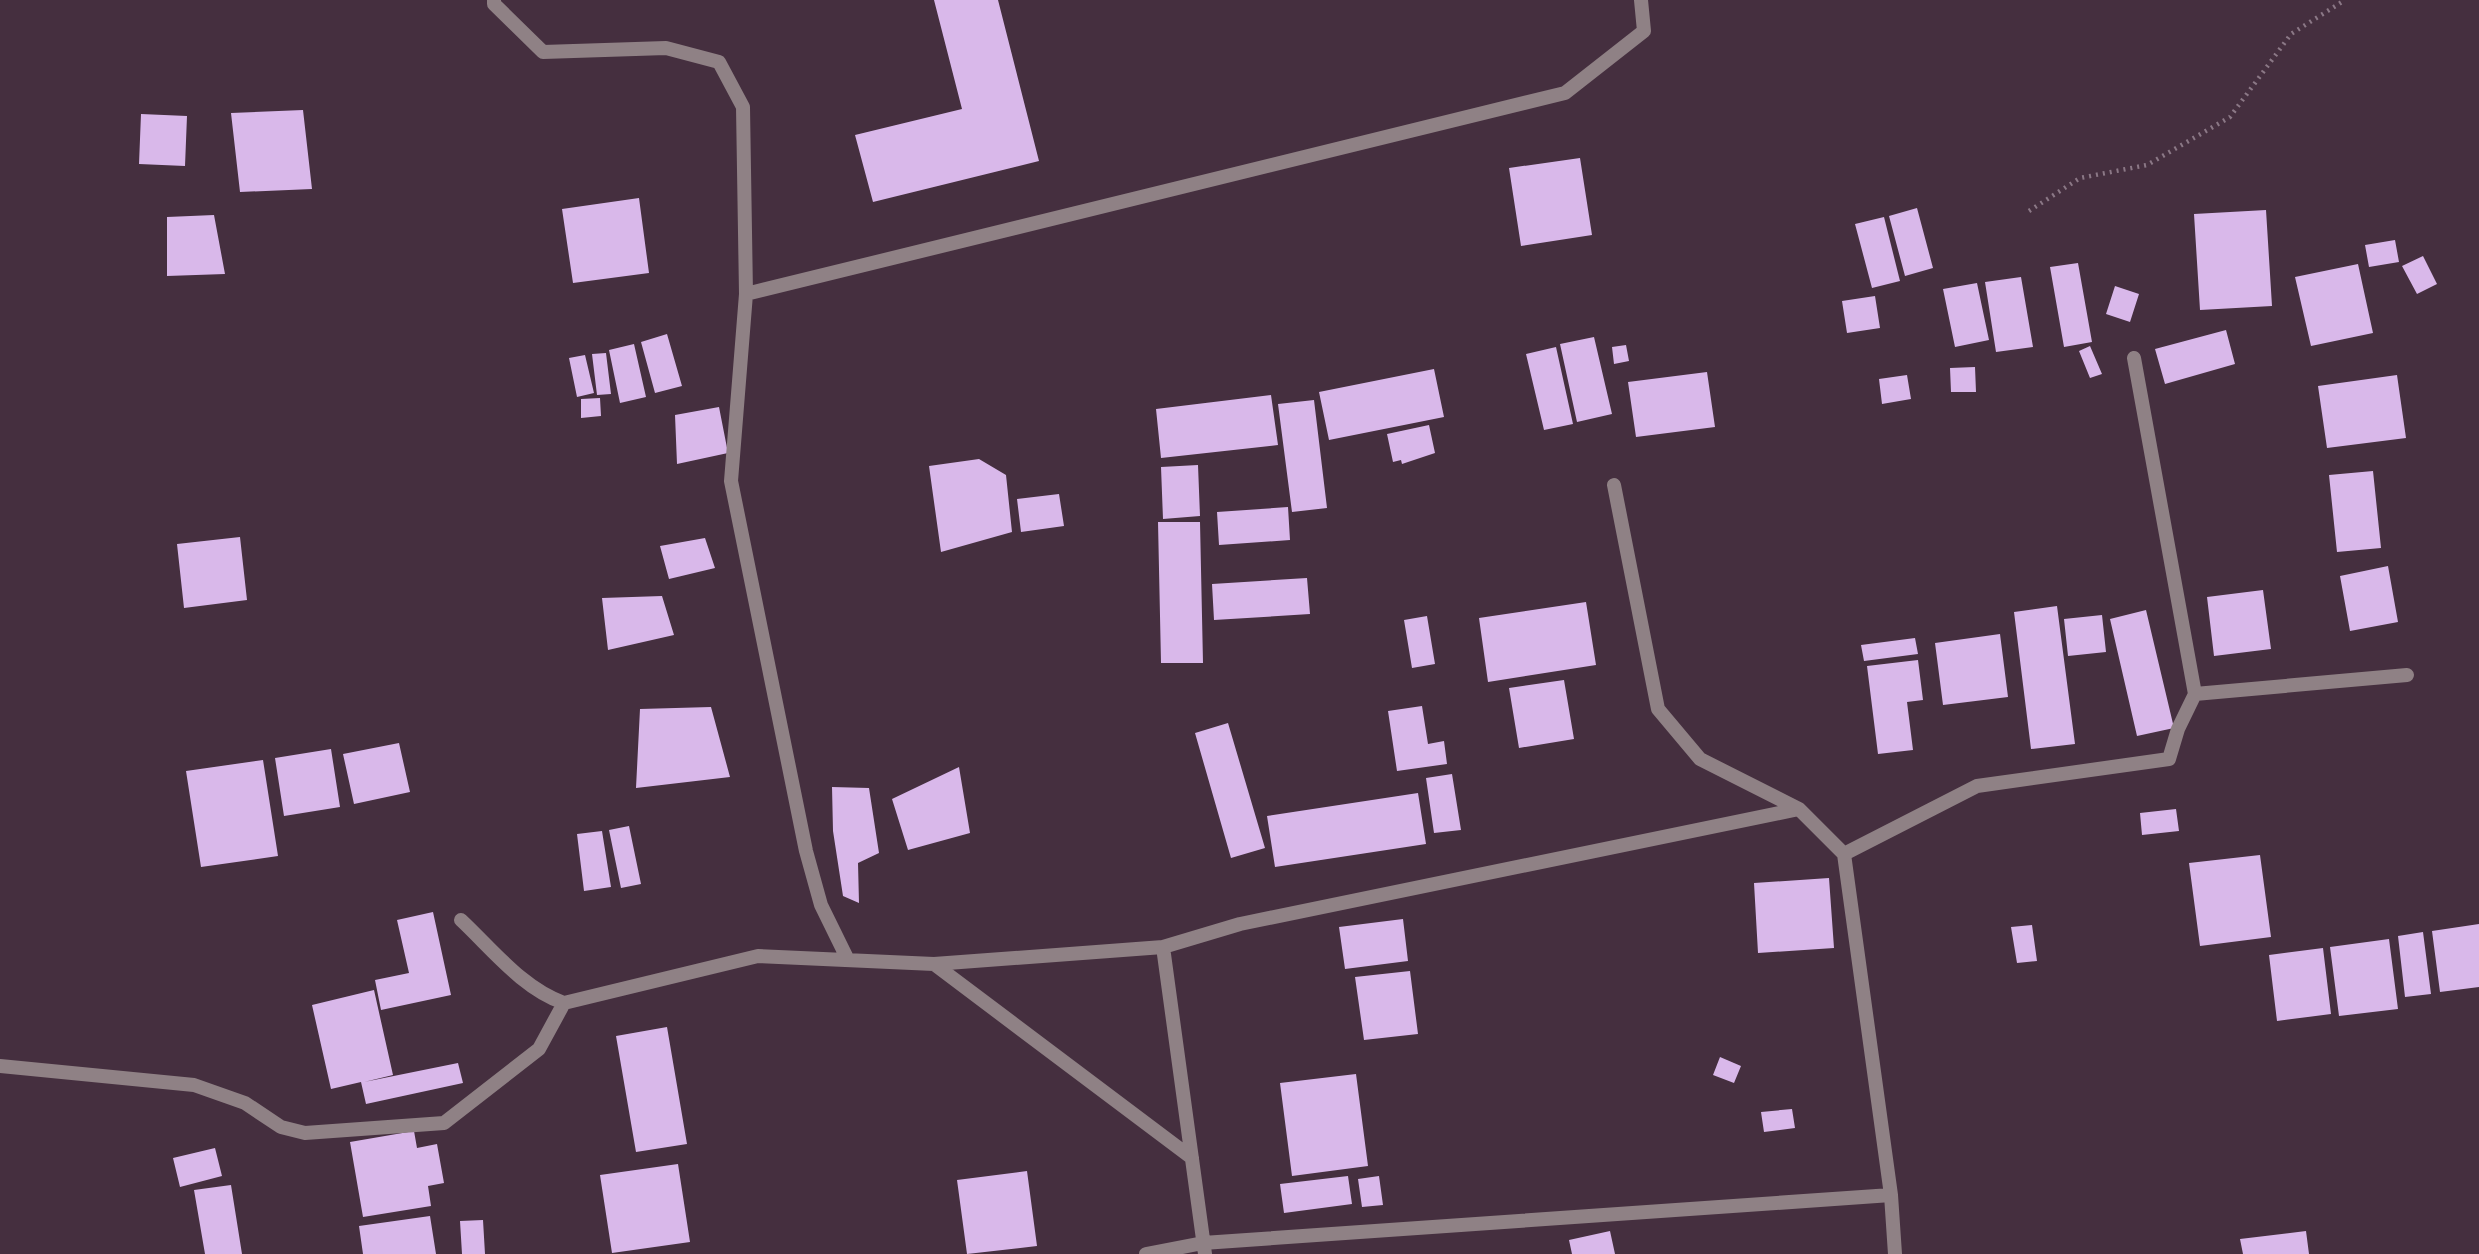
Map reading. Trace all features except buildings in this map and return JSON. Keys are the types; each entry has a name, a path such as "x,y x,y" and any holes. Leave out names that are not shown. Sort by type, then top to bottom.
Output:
{"street":[{"path":"494,0 494,4 542,52 666,48 719,62 743,107 746,294 731,481 806,851 821,905 848,960"},
{"path":"746,294 1565,93 1644,31 1641,0"},
{"path":"1844,854 1977,786 2169,758 2178,729 2195,694 2134,358"},
{"path":"1615,485 1658,709 1700,760 1800,809 1844,854 1891,1195 1895,1254"},
{"path":"2195,694 2407,675"},
{"path":"461,920 531,986 564,1003 758,956 934,964 1163,947 1240,924 1800,809"},
{"path":"1163,947 1204,1249"},
{"path":"934,964 1192,1158"},
{"path":"0,1066 194,1085 236,1099 281,1127 305,1133 444,1123 539,1049 564,1003"},
{"path":"1146,1254 1891,1195"}],"path":[{"path":"2029,211 2080,178 2147,165 2230,117 2291,34 2345,0"}]}
